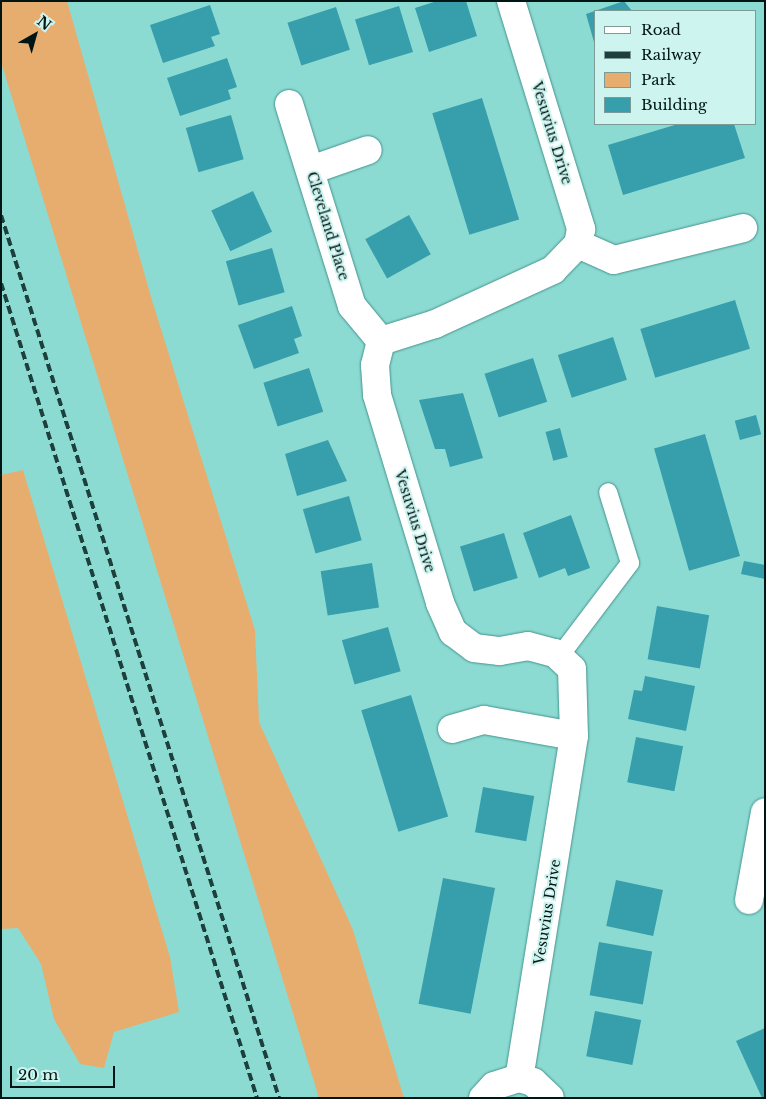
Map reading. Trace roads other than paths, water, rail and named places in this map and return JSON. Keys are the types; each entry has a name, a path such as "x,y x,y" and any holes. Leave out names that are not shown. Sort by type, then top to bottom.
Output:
{"street":[{"name":"Vesuvius Drive","path":"511,1 581,229 578,244"},
{"name":"Cleveland Place","path":"289,104 352,306 381,342"},
{"path":"311,170 368,150"},
{"path":"381,342 435,324 553,270 578,244 614,260 742,228"},
{"name":"Vesuvius Drive","path":"381,342 375,365 377,395 440,603 453,632 474,648 500,651 528,646 559,657 572,669 574,736 519,1078"},
{"path":"452,729 484,720 574,736"},
{"path":"750,900 765,812"},
{"path":"483,1098 494,1086 519,1078 533,1082 550,1098"}],"lane":[{"path":"559,657 630,563 608,492"}],"railway":[{"path":"1,215 279,1098"},
{"path":"1,283 257,1098"}]}
